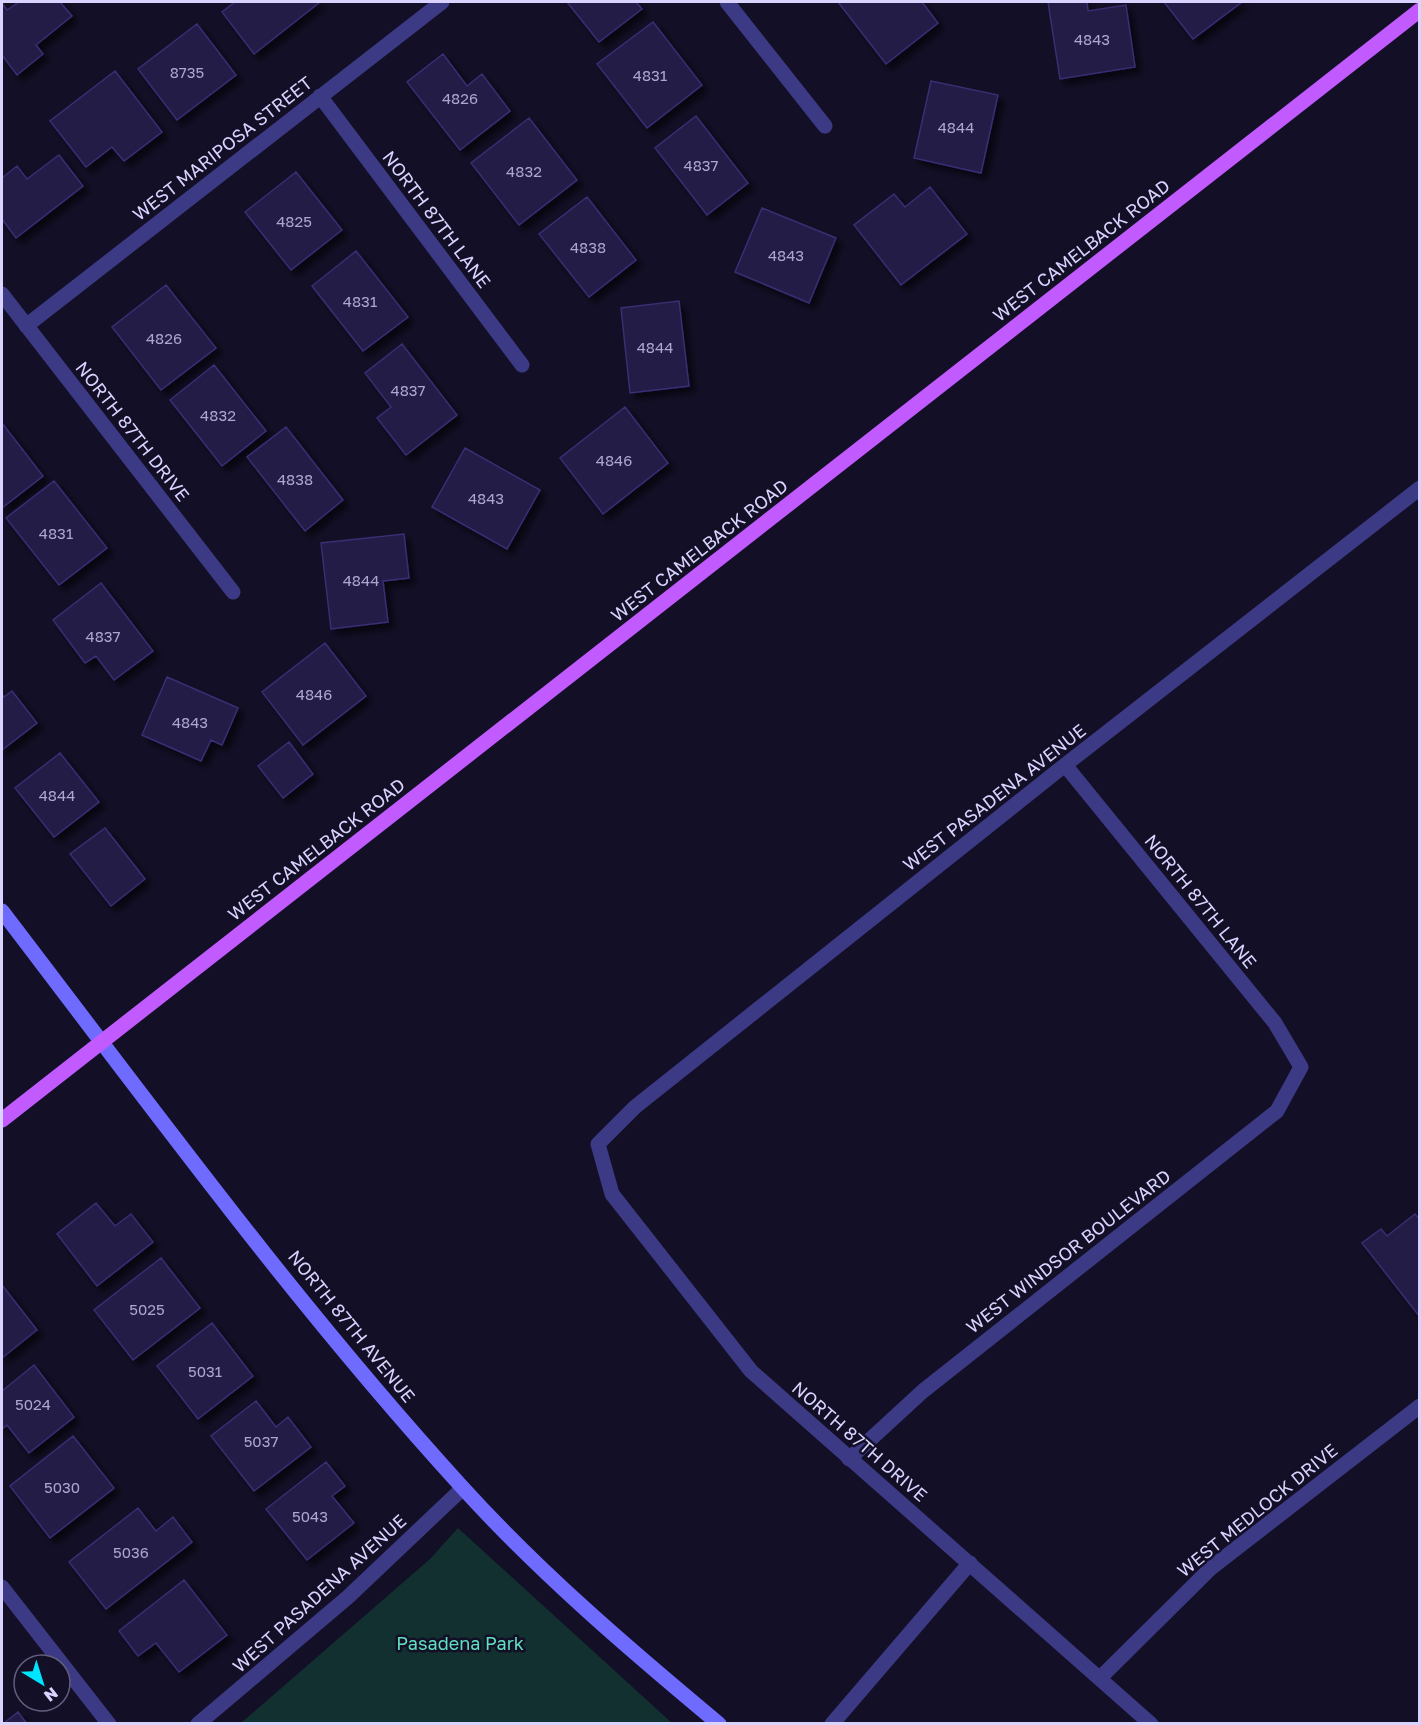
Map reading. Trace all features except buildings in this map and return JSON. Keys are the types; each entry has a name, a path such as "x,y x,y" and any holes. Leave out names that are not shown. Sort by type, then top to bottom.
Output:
{"main road":[{"name":"WEST CAMELBACK ROAD","path":"2,1120 1419,10"}],"street":[{"name":"WEST MARIPOSA STREET","path":"26,326 442,2"},
{"path":"727,2 825,126"},
{"name":"NORTH 87TH LANE","path":"320,96 522,365"},
{"name":"NORTH 87TH DRIVE","path":"2,294 233,592"},
{"name":"WEST PASADENA AVENUE","path":"598,1144 635,1107 1065,765 1419,488"},
{"name":"NORTH 87TH LANE","path":"1065,765 1275,1023 1301,1067"},
{"name":"NORTH 87TH AVENUE","path":"2,911 102,1043 352,1360 463,1488 548,1574 641,1659 719,1724"},
{"name":"WEST WINDSOR BOULEVARD","path":"849,1459 922,1391 1277,1111 1301,1067"},
{"name":"NORTH 87TH DRIVE","path":"598,1144 612,1194 751,1371 1101,1677 1151,1724"},
{"name":"WEST MEDLOCK DRIVE","path":"1101,1677 1211,1568 1419,1406"},
{"name":"WEST PASADENA AVENUE","path":"198,1724 348,1597 463,1488"},
{"path":"832,1724 970,1563"},
{"path":"2,1587 109,1724"}],"green space":[{"name":"Pasadena Park","path":"458,1528 672,1723 241,1723 430,1559"}]}
